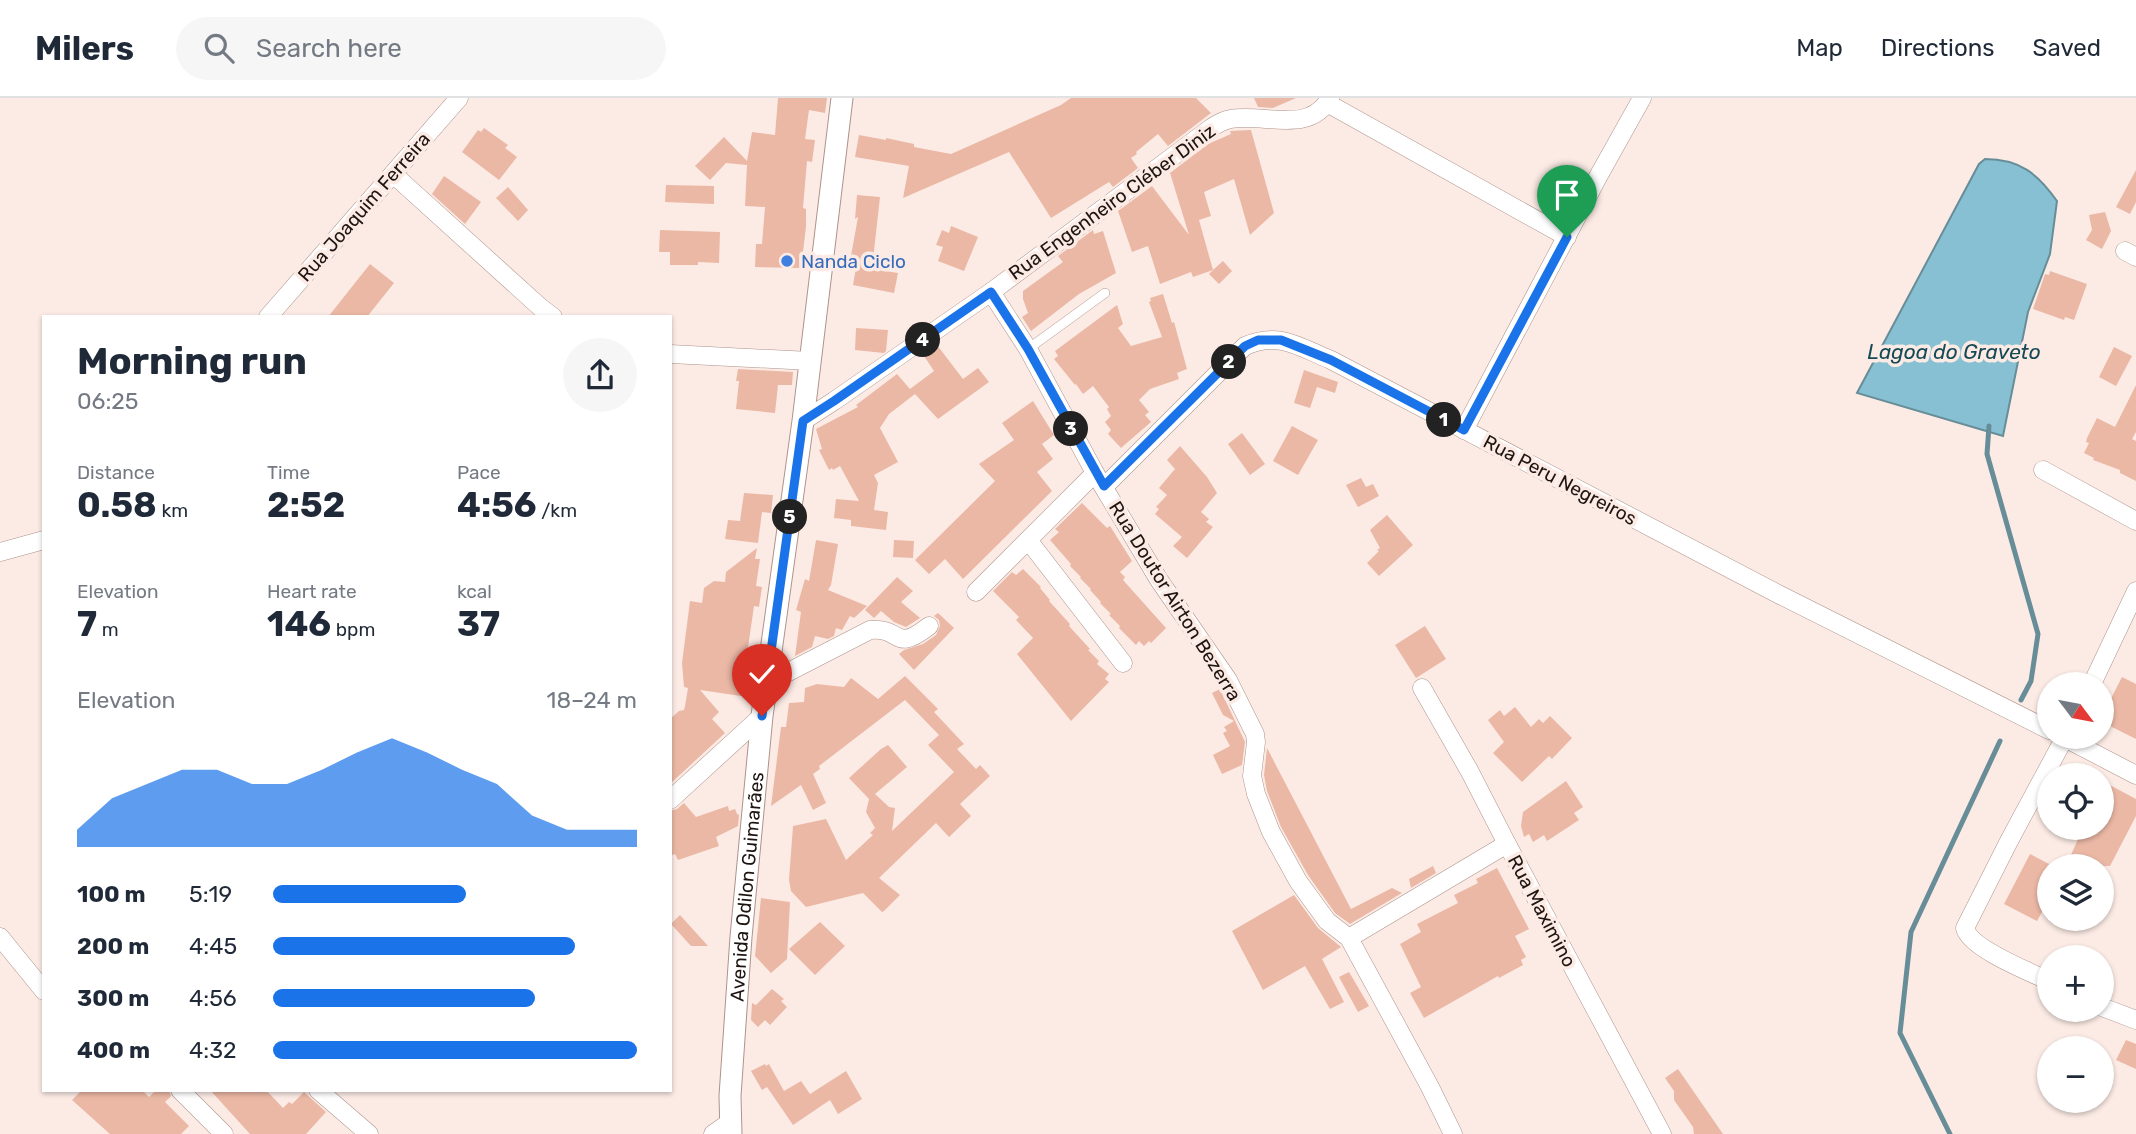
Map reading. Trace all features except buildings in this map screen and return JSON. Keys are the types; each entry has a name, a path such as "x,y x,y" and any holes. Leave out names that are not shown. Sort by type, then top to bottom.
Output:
{"street":[{"name":"Rua Joaquim Ferreira","path":"270,315 459,98"},
{"name":"Avenida Odilon Guimarães","path":"725,1130 762,716 803,421 842,98"},
{"path":"1464,430 1642,98"},
{"path":"1328,100 1567,237"},
{"name":"Rua Engenheiro Cléber Diniz","path":"803,421 991,292 1160,165 1222,122 1247,118 1299,120 1313,116 1328,100"},
{"path":"393,174 551,315"},
{"name":"Rua Doutor Airton Bezerra","path":"991,292 1028,349 1159,580 1228,680 1255,734 1252,776 1271,832 1298,881 1327,921 1349,938 1453,1134"},
{"name":"Rua Peru Negreiros","path":"976,592 1028,540 1100,480 1245,346 1258,340 1281,340 1331,360 1780,595 2037,723"},
{"path":"672,354 810,361"},
{"path":"2043,470 2136,521"},
{"path":"1028,540 1123,663"},
{"path":"0,552 42,541"},
{"path":"2098,672 2136,591"},
{"path":"767,683 870,630 882,629 904,640 913,639 929,626"},
{"name":"Rua Maximino","path":"1422,688 1471,772 1662,1134"},
{"path":"672,798 762,716"},
{"path":"2037,975 1981,947 1965,933 1967,923 2054,749"},
{"name":"Rua Peru Negreiros","path":"2087,749 2136,775"},
{"path":"1349,938 1507,844"},
{"path":"0,937 42,989"},
{"path":"2114,1012 2136,1020"},
{"path":"182,1092 223,1134"},
{"path":"322,1092 369,1134"}],"lane":[{"path":"1028,349 1105,293"}],"water":[{"name":"Lagoa do Graveto","path":"1985,159 2008,162 2027,170 2043,183 2057,201 2050,254 2028,312 2003,436 1857,393 1979,164"}],"waterway":[{"path":"1989,426 1987,454 2038,634 2031,681 2021,700"},
{"path":"1950,1134 1900,1033 1911,932 2000,741"}],"place":[{"name":"Nanda Ciclo","path":"787,261"}],"route":[{"path":"762,716 803,421 991,292 1028,349 1104,486 1213,380 1235,355 1258,340 1281,340 1331,360 1464,430 1567,237"}]}
